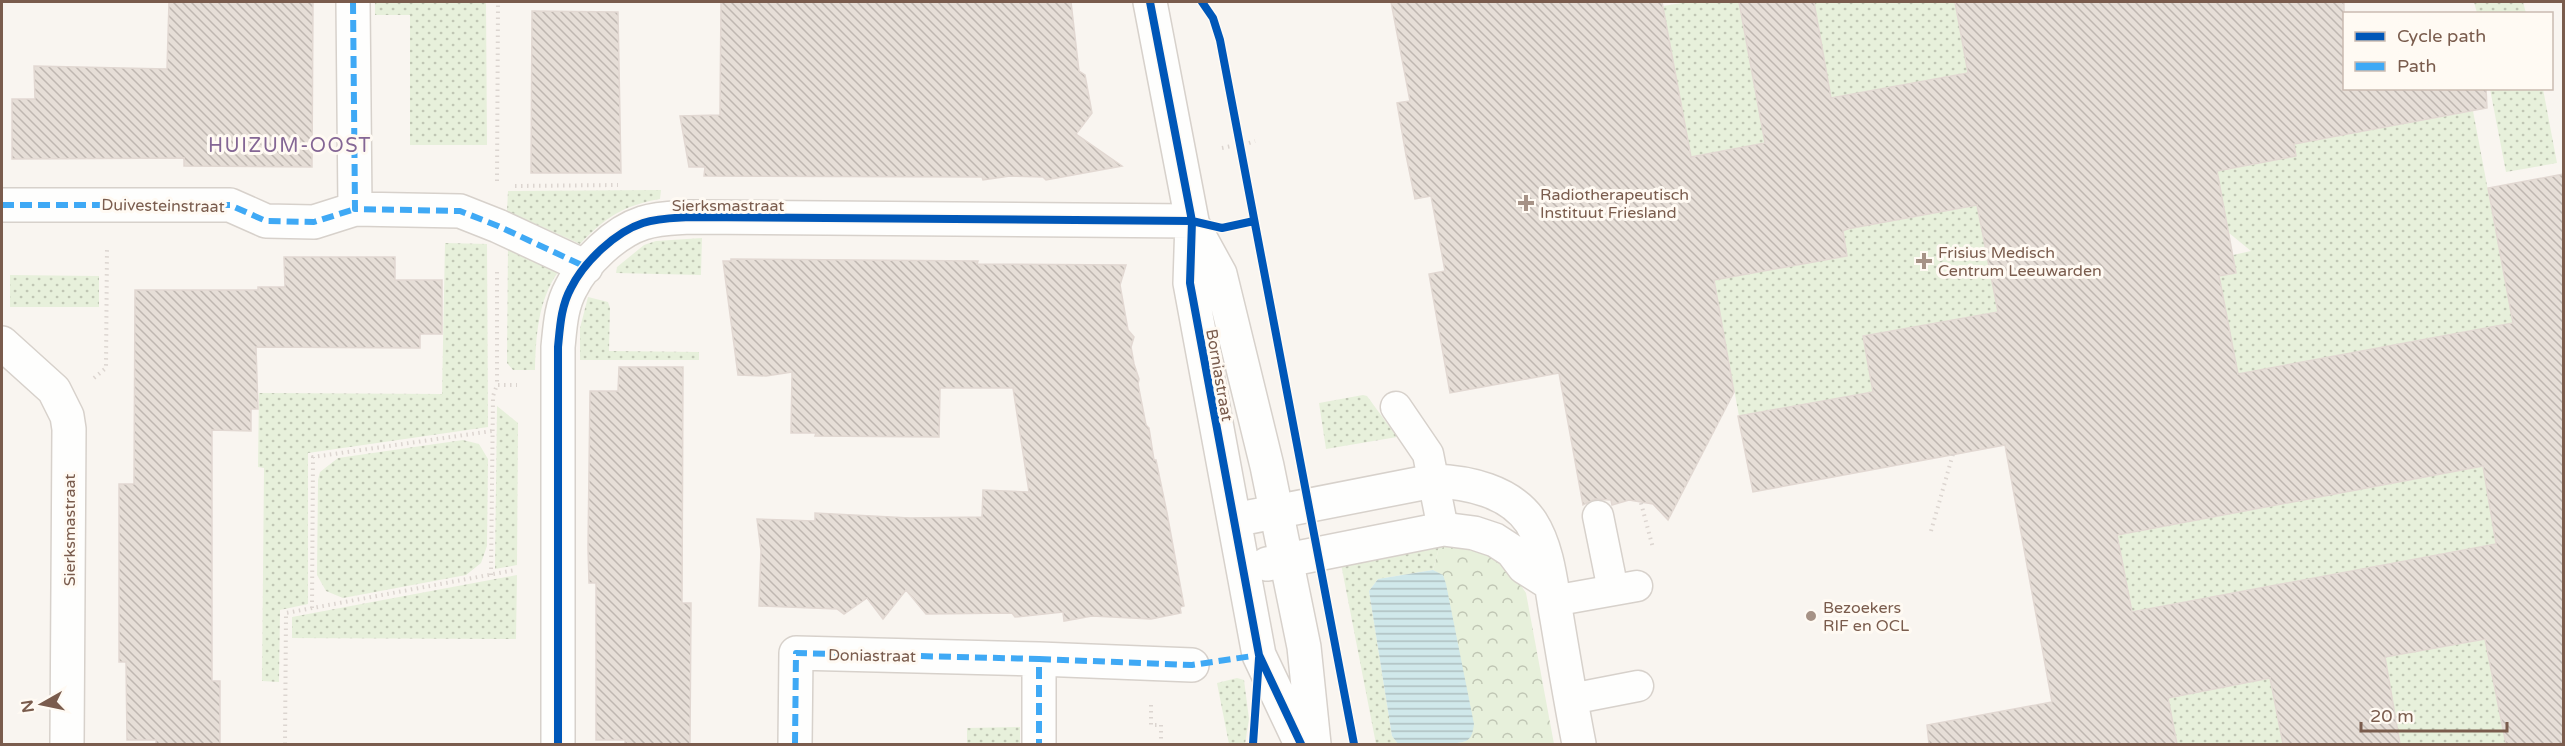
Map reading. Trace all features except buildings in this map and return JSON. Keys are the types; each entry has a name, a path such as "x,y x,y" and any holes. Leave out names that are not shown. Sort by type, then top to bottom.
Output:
{"street":[{"path":"353,2 355,209"},
{"name":"Borniastraat","path":"1150,2 1192,221 1190,284 1211,408 1259,655 1301,744"},
{"name":"Duivesteinstraat","path":"2,205 230,205 266,221 314,222 355,209 460,211 586,267"},
{"name":"Sierksmastraat","path":"558,744 558,347 561,315 570,288 586,267 608,245 629,229 657,219 690,217 1192,221"},
{"name":"Borniastraat","path":"1192,221 1220,274 1278,511 1304,647 1314,744"},
{"name":"Sierksmastraat","path":"2,343 54,390 62,403 69,429 67,744"},
{"path":"1234,520 1433,481 1458,482 1482,489 1513,504 1530,522 1544,552 1579,744"},
{"path":"1243,569 1443,529 1474,533 1495,540 1512,550 1524,567 1552,592"},
{"name":"Doniastraat","path":"795,744 796,653 1039,658 1192,665"},
{"path":"1039,658 1039,744"}],"lane":[{"path":"1396,407 1428,454 1443,529"},
{"path":"1552,592 1625,588 1598,516"},
{"path":"1571,699 1638,686"}],"path":[{"path":"1249,143 1255,141"},
{"path":"509,186 628,185"},
{"path":"62,403 106,368 107,205"},
{"path":"491,575 492,431 493,396 496,385"},
{"path":"312,608 313,457 492,431"},
{"path":"1931,531 1953,454"},
{"path":"1641,503 1653,550"},
{"path":"285,744 286,613 526,568 558,568"}],"green space":[{"path":"375,2 486,2 487,145 410,145 410,15 375,15"},
{"path":"1688,2 1744,2 1745,7 1740,9 1765,143 1747,147 1770,270 1847,256 1843,231 1847,229 1977,205 1999,312 1863,336 1873,392 1739,416 1663,6"},
{"path":"1814,2 1955,2 1965,57 1988,69 1822,100 1820,33"},
{"path":"2474,2 2523,2 2526,12 2477,12"},
{"path":"2490,90 2543,90 2557,163 2506,172"},
{"path":"2473,111 2513,323 2092,402 2219,276 2236,273 2233,255 2251,251 2229,233 2222,200 2163,169 2296,156 2294,144"},
{"path":"661,190 660,199 635,205 616,214 580,244 507,211 508,191"},
{"path":"702,238 701,275 616,273 617,267 644,245 656,241"},
{"path":"445,243 487,244 488,427 308,453 308,604 280,610 279,682 262,681 264,468 258,467 259,393 442,394"},
{"path":"508,247 558,272 546,295 539,319 535,370 513,370 507,363"},
{"path":"10,275 99,276 99,307 10,307"},
{"path":"588,297 608,302 610,308 609,351 699,352 699,360 580,360 580,328"},
{"path":"1367,396 1397,437 1326,449 1319,403"},
{"path":"497,406 518,423 517,565 495,569"},
{"path":"463,440 479,444 488,459 487,546 481,563 466,575 343,598 326,591 317,575 320,472 338,458"},
{"path":"2538,456 2491,511 2496,544 2132,612 2117,535"},
{"path":"1440,544 1433,570 1378,579 1369,591 1392,736 1398,744 1376,744 1341,564"},
{"path":"1440,544 1487,552 1510,569 1526,593 1554,744 1453,744 1466,741 1442,575 1433,570"},
{"path":"517,575 516,639 292,638 292,617"},
{"path":"2485,639 2506,744 2400,744 2385,657"},
{"path":"2279,676 2276,707 2283,744 2177,744 2171,716 2148,702"},
{"path":"1237,678 1244,680 1249,719 1245,744 1229,744 1217,683"},
{"path":"1020,727 1020,744 967,744 967,728"}],"water":[{"path":"1433,570 1443,575 1446,584 1474,724 1472,734 1466,741 1460,743 1398,744 1392,736 1369,591 1378,579"}],"marked path":[{"path":"353,2 355,209 460,211 586,267"},
{"path":"2,205 230,205 266,221 314,222 355,209"},
{"path":"795,744 796,653 1039,659 1039,744"},
{"path":"1039,659 1192,665 1259,655"}],"cycle path":[{"path":"1150,2 1192,221 1190,283 1259,655 1301,744"},
{"path":"1202,2 1213,18 1220,40 1354,744"},
{"path":"558,744 559,332 563,309 571,288 592,258 611,241 632,227 643,223 689,217 1192,221 1222,228 1254,221"},
{"path":"1253,744 1259,658"}],"place":[{"name":"Radiotherapeutisch Instituut Friesland","path":"1526,203"},
{"name":"Frisius Medisch Centrum Leeuwarden","path":"1924,261"},
{"name":"Bezoekers RIF en OCL","path":"1811,616"}],"district":[{"name":"HUIZUM-OOST","path":"290,145"}]}
